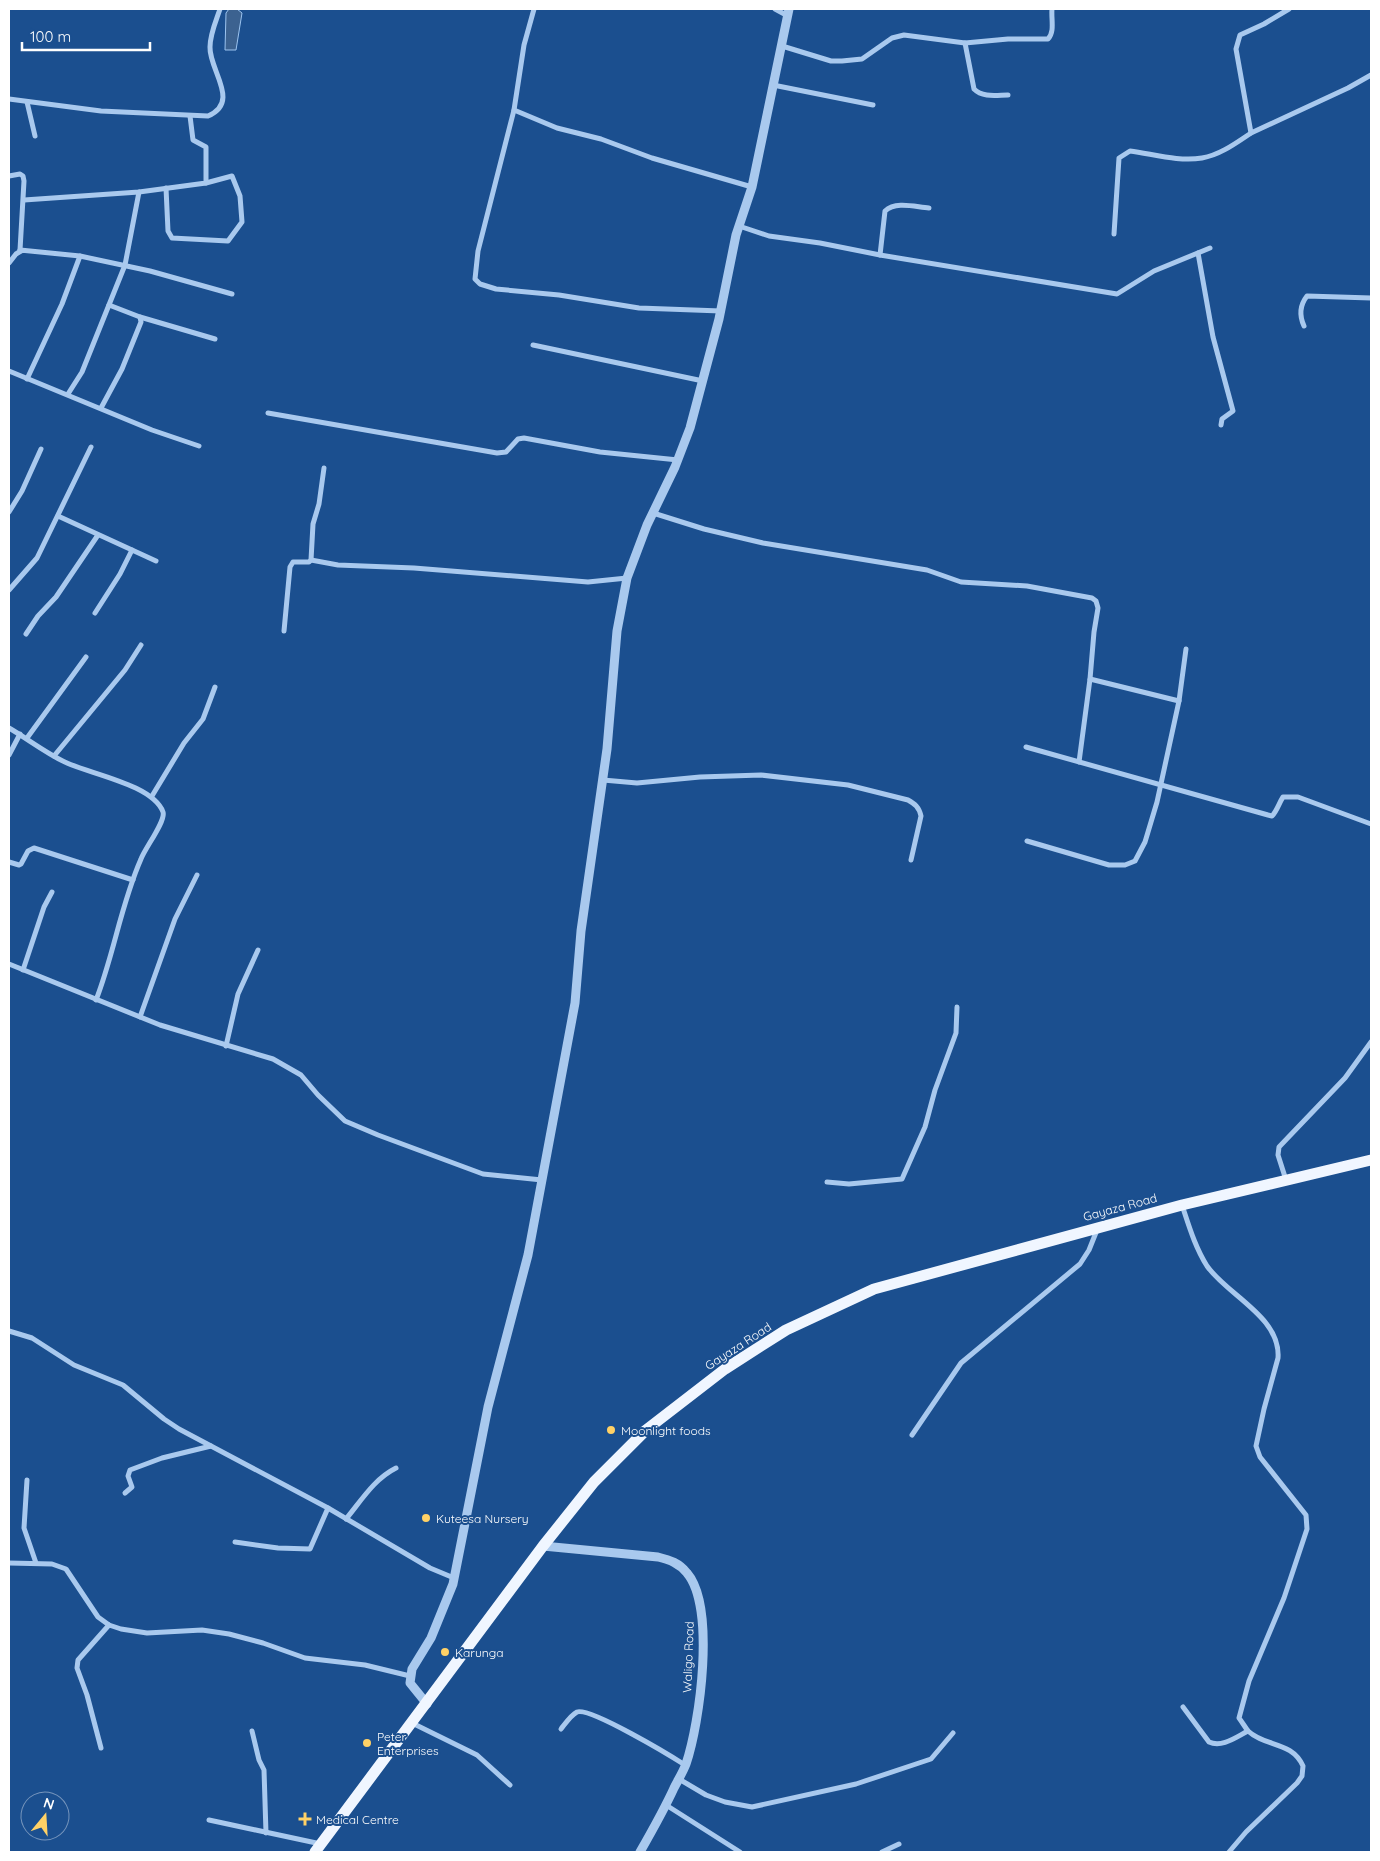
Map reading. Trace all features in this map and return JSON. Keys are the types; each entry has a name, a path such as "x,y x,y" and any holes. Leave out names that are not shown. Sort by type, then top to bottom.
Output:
{"main road":[{"name":"Gayaza Road","path":"318,1848 543,1546 594,1482 646,1430 725,1369 786,1330 874,1289 1182,1205 1371,1160"}],"street":[{"path":"9,99 109,111 208,116 220,110 224,101 210,46 220,9"},
{"path":"534,9 524,45 514,110 478,251 475,279 480,284 496,289 559,295 639,308 721,311"},
{"path":"427,1704 410,1683 410,1676 412,1669 431,1638 455,1578 481,1440 497,1368 528,1255 575,1003 581,931 603,780 617,631 627,578 653,513 678,460 690,428 703,381 721,311 739,226 752,187 789,12 775,9"},
{"path":"782,46 831,61 842,61 862,59 898,35 938,38 965,43 1008,39 1048,39 1051,37 1052,32 1052,9"},
{"path":"1251,133 1236,49 1238,39 1240,35 1290,9"},
{"path":"965,43 974,89 978,93 985,95 1008,95"},
{"path":"1114,234 1119,158 1130,151 1178,158 1202,158 1227,149 1251,133 1340,92 1371,75"},
{"path":"773,85 873,106"},
{"path":"27,102 35,136"},
{"path":"514,110 557,128 601,139 652,158 752,187"},
{"path":"190,116 193,140 206,148 206,183"},
{"path":"9,176 17,173 23,176 24,200 20,250 9,263"},
{"path":"24,200 139,192 166,188 206,183 232,176 240,196 242,222 228,241 172,238 168,231 166,188"},
{"path":"68,394 82,372 125,265 139,192"},
{"path":"880,255 885,211 890,206 903,205 929,208"},
{"path":"739,226 769,236 1117,294 1154,271 1210,248"},
{"path":"20,250 80,256 125,265 232,294"},
{"path":"1198,253 1213,337 1234,411 1222,419 1221,425"},
{"path":"28,379 62,304 80,256"},
{"path":"1304,326 1300,308 1302,302 1308,296 1371,298"},
{"path":"109,305 140,317 214,339"},
{"path":"101,408 122,369 141,322 140,317"},
{"path":"533,345 703,381"},
{"path":"9,371 199,446"},
{"path":"268,413 497,453 506,452 518,439 524,438 600,452 678,460"},
{"path":"9,590 37,558 91,447"},
{"path":"9,512 22,491 41,449"},
{"path":"311,560 313,524 319,504 324,468"},
{"path":"653,513 704,529 762,543 927,570 962,582 1027,586 1092,598 1096,601 1098,608 1078,762"},
{"path":"58,516 156,561"},
{"path":"26,634 38,616 56,597 98,535"},
{"path":"95,613 120,574 132,550"},
{"path":"284,630 290,567 293,562 309,562 311,560 338,565 414,568 588,582 627,578"},
{"path":"54,756 76,732 125,670 141,645"},
{"path":"1027,841 1109,865 1125,865 1135,861 1141,851 1161,784 1179,701 1186,649"},
{"path":"27,738 56,695 86,657"},
{"path":"1090,679 1179,701"},
{"path":"152,796 184,743 203,719 215,687"},
{"path":"9,728 72,765 103,775 152,796 162,812 163,821 144,852 133,880 96,1000"},
{"path":"9,755 20,734"},
{"path":"1026,747 1272,816 1283,797 1298,797 1371,824"},
{"path":"603,780 637,783 700,777 761,775 848,785 899,798 915,804 920,810 921,816 911,860"},
{"path":"9,862 21,864 28,851 34,848 133,880"},
{"path":"140,1017 175,919 198,875"},
{"path":"23,970 44,907 52,892"},
{"path":"226,1046 238,994 258,950"},
{"path":"9,964 160,1025 273,1059 301,1076 345,1121 378,1135 482,1174 542,1180"},
{"path":"827,1182 848,1184 902,1179 925,1127 935,1090 956,1033 957,1007"},
{"path":"1286,1181 1278,1156 1279,1147 1345,1078 1371,1042"},
{"path":"1182,1205 1197,1248 1208,1268 1261,1316 1275,1340 1278,1358 1256,1446 1260,1457 1306,1515 1307,1521 1307,1529 1284,1598 1249,1681 1239,1718 1248,1731 1295,1753 1303,1766 1302,1776 1246,1832 1229,1852"},
{"path":"912,1435 961,1363 1080,1264 1089,1250 1098,1227"},
{"path":"9,1331 32,1338 74,1365 123,1385 164,1419 328,1508 430,1568 455,1578"},
{"path":"125,1493 132,1486 128,1476 130,1470 162,1458 212,1446"},
{"path":"346,1520 369,1490 388,1472 396,1468"},
{"path":"27,1480 24,1528 36,1563"},
{"path":"235,1542 278,1548 310,1549 313,1547 328,1508"},
{"name":"Waligo Road","path":"543,1546 658,1557 679,1565 688,1575 697,1592 702,1613 703,1644 697,1718 685,1765 666,1805 640,1852"},
{"path":"9,1563 52,1564 66,1569 98,1617 109,1625 121,1629 147,1633 189,1630 229,1634 263,1643 304,1658 365,1665 410,1676"},
{"path":"101,1748 87,1696 77,1668 78,1660 109,1625"},
{"path":"1183,1707 1209,1742 1214,1745 1221,1744 1248,1731"},
{"path":"561,1729 576,1712 584,1711 611,1723 685,1765"},
{"path":"411,1723 477,1755 510,1785"},
{"path":"252,1731 258,1760 264,1770 266,1833"},
{"path":"678,1779 719,1800 737,1806 752,1807 844,1787 931,1759 953,1733"},
{"path":"666,1805 740,1852"},
{"path":"209,1820 266,1833 318,1848"},
{"path":"882,1852 899,1844"}],"water":[{"path":"229,9 237,9 242,13 236,50 225,50 226,13"}],"place":[{"name":"Moonlight foods","path":"611,1430"},
{"name":"Kuteesa Nursery","path":"426,1518"},
{"name":"Karunga","path":"445,1652"},
{"name":"Peter Enterprises","path":"367,1743"},
{"name":"Medical Centre","path":"305,1819"}]}
